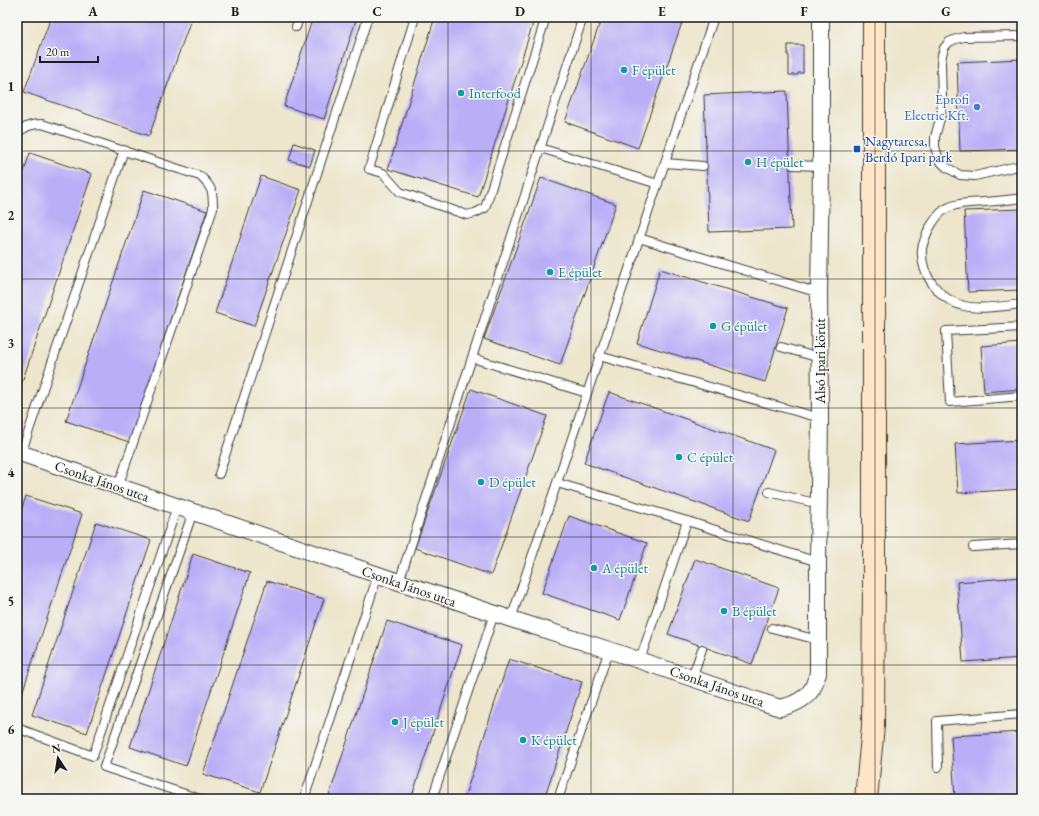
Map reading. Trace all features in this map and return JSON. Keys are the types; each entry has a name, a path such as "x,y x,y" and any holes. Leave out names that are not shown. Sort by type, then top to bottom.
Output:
{"main road":[{"path":"866,799 873,726 874,17"}],"street":[{"name":"Alsó Ipari körút","path":"802,700 812,689 818,674 821,17"},
{"name":"Csonka János utca","path":"19,453 494,614 640,660 780,708 791,706 802,700"}],"lane":[{"path":"296,27 300,17"},
{"path":"219,474 368,17"},
{"path":"415,17 369,169 383,173 400,192 467,215 485,208 546,17"},
{"path":"399,582 583,17"},
{"path":"511,619 714,17"},
{"path":"1022,36 964,37 949,42 944,48 941,63 941,115 935,137 935,147 939,160 946,167 960,175 975,176 1022,165"},
{"path":"17,135 27,126 42,124 200,176 211,188 213,209 118,487"},
{"path":"540,148 658,184"},
{"path":"19,453 124,150"},
{"path":"665,163 703,166"},
{"path":"792,165 821,166"},
{"path":"1022,198 956,204 944,210 932,224 925,238 922,250 922,258 932,285 949,300 964,306 977,308 1022,304"},
{"path":"639,238 819,293"},
{"path":"1022,327 946,331 950,402 1022,396"},
{"path":"781,347 820,358"},
{"path":"600,356 820,418"},
{"path":"472,358 587,393"},
{"path":"557,483 687,521 818,562"},
{"path":"769,492 819,504"},
{"path":"17,728 92,756 177,507"},
{"path":"193,512 104,767 200,799"},
{"path":"640,660 687,521"},
{"path":"972,547 1022,544"},
{"path":"304,799 378,575"},
{"path":"432,799 494,614"},
{"path":"772,628 818,640"},
{"path":"692,678 702,649"},
{"path":"558,799 609,650"},
{"path":"938,767 938,721 1022,714"}],"building":[{"path":"51,17 192,17 149,136 24,92"},
{"path":"313,17 357,17 324,119 284,106"},
{"name":"Interfood","path":"435,17 535,17 478,197 388,169"},
{"name":"F épület","path":"602,17 684,17 638,148 565,122"},
{"path":"788,45 803,45 803,73 798,73 798,75 789,75"},
{"path":"1022,59 1022,149 960,151 957,62"},
{"name":"H épület","path":"787,91 792,229 709,232 704,95"},
{"path":"294,143 315,150 310,166 289,160"},
{"path":"30,153 92,174 17,397 17,192"},
{"path":"261,176 301,190 254,326 215,313"},
{"name":"E épület","path":"541,178 616,204 560,365 484,339"},
{"path":"144,190 207,211 129,442 66,421"},
{"path":"1022,209 1022,290 968,292 964,211"},
{"name":"G épület","path":"660,269 788,308 765,382 637,343"},
{"path":"1022,343 1022,389 984,392 981,346"},
{"name":"D épület","path":"471,389 547,416 491,575 415,548"},
{"name":"C épület","path":"609,392 774,450 749,521 584,463"},
{"path":"1022,440 1022,489 958,493 955,444"},
{"path":"26,496 82,514 17,708 17,523"},
{"name":"A épület","path":"569,516 647,543 620,620 542,593"},
{"path":"96,522 151,540 87,733 32,715"},
{"path":"193,554 250,573 186,766 130,747"},
{"name":"B épület","path":"695,559 779,588 752,664 668,634"},
{"path":"1022,577 1022,658 963,662 957,582"},
{"path":"267,581 324,599 260,792 203,774"},
{"name":"J épület","path":"387,621 462,645 411,799 328,799"},
{"name":"K épület","path":"509,659 582,682 544,799 464,799"},
{"path":"1022,732 1022,799 955,799 951,736"}],"place":[{"name":"F épület","path":"624,70"},
{"name":"Interfood","path":"461,93"},
{"name":"Eprofi Electric Kft.","path":"977,107"},
{"name":"Nagytarcsa, Berdó Ipari park","path":"857,149"},
{"name":"H épület","path":"748,162"},
{"name":"E épület","path":"550,272"},
{"name":"G épület","path":"713,326"},
{"name":"C épület","path":"679,457"},
{"name":"D épület","path":"481,482"},
{"name":"A épület","path":"594,568"},
{"name":"B épület","path":"724,611"},
{"name":"J épület","path":"395,722"},
{"name":"K épület","path":"523,740"}]}
